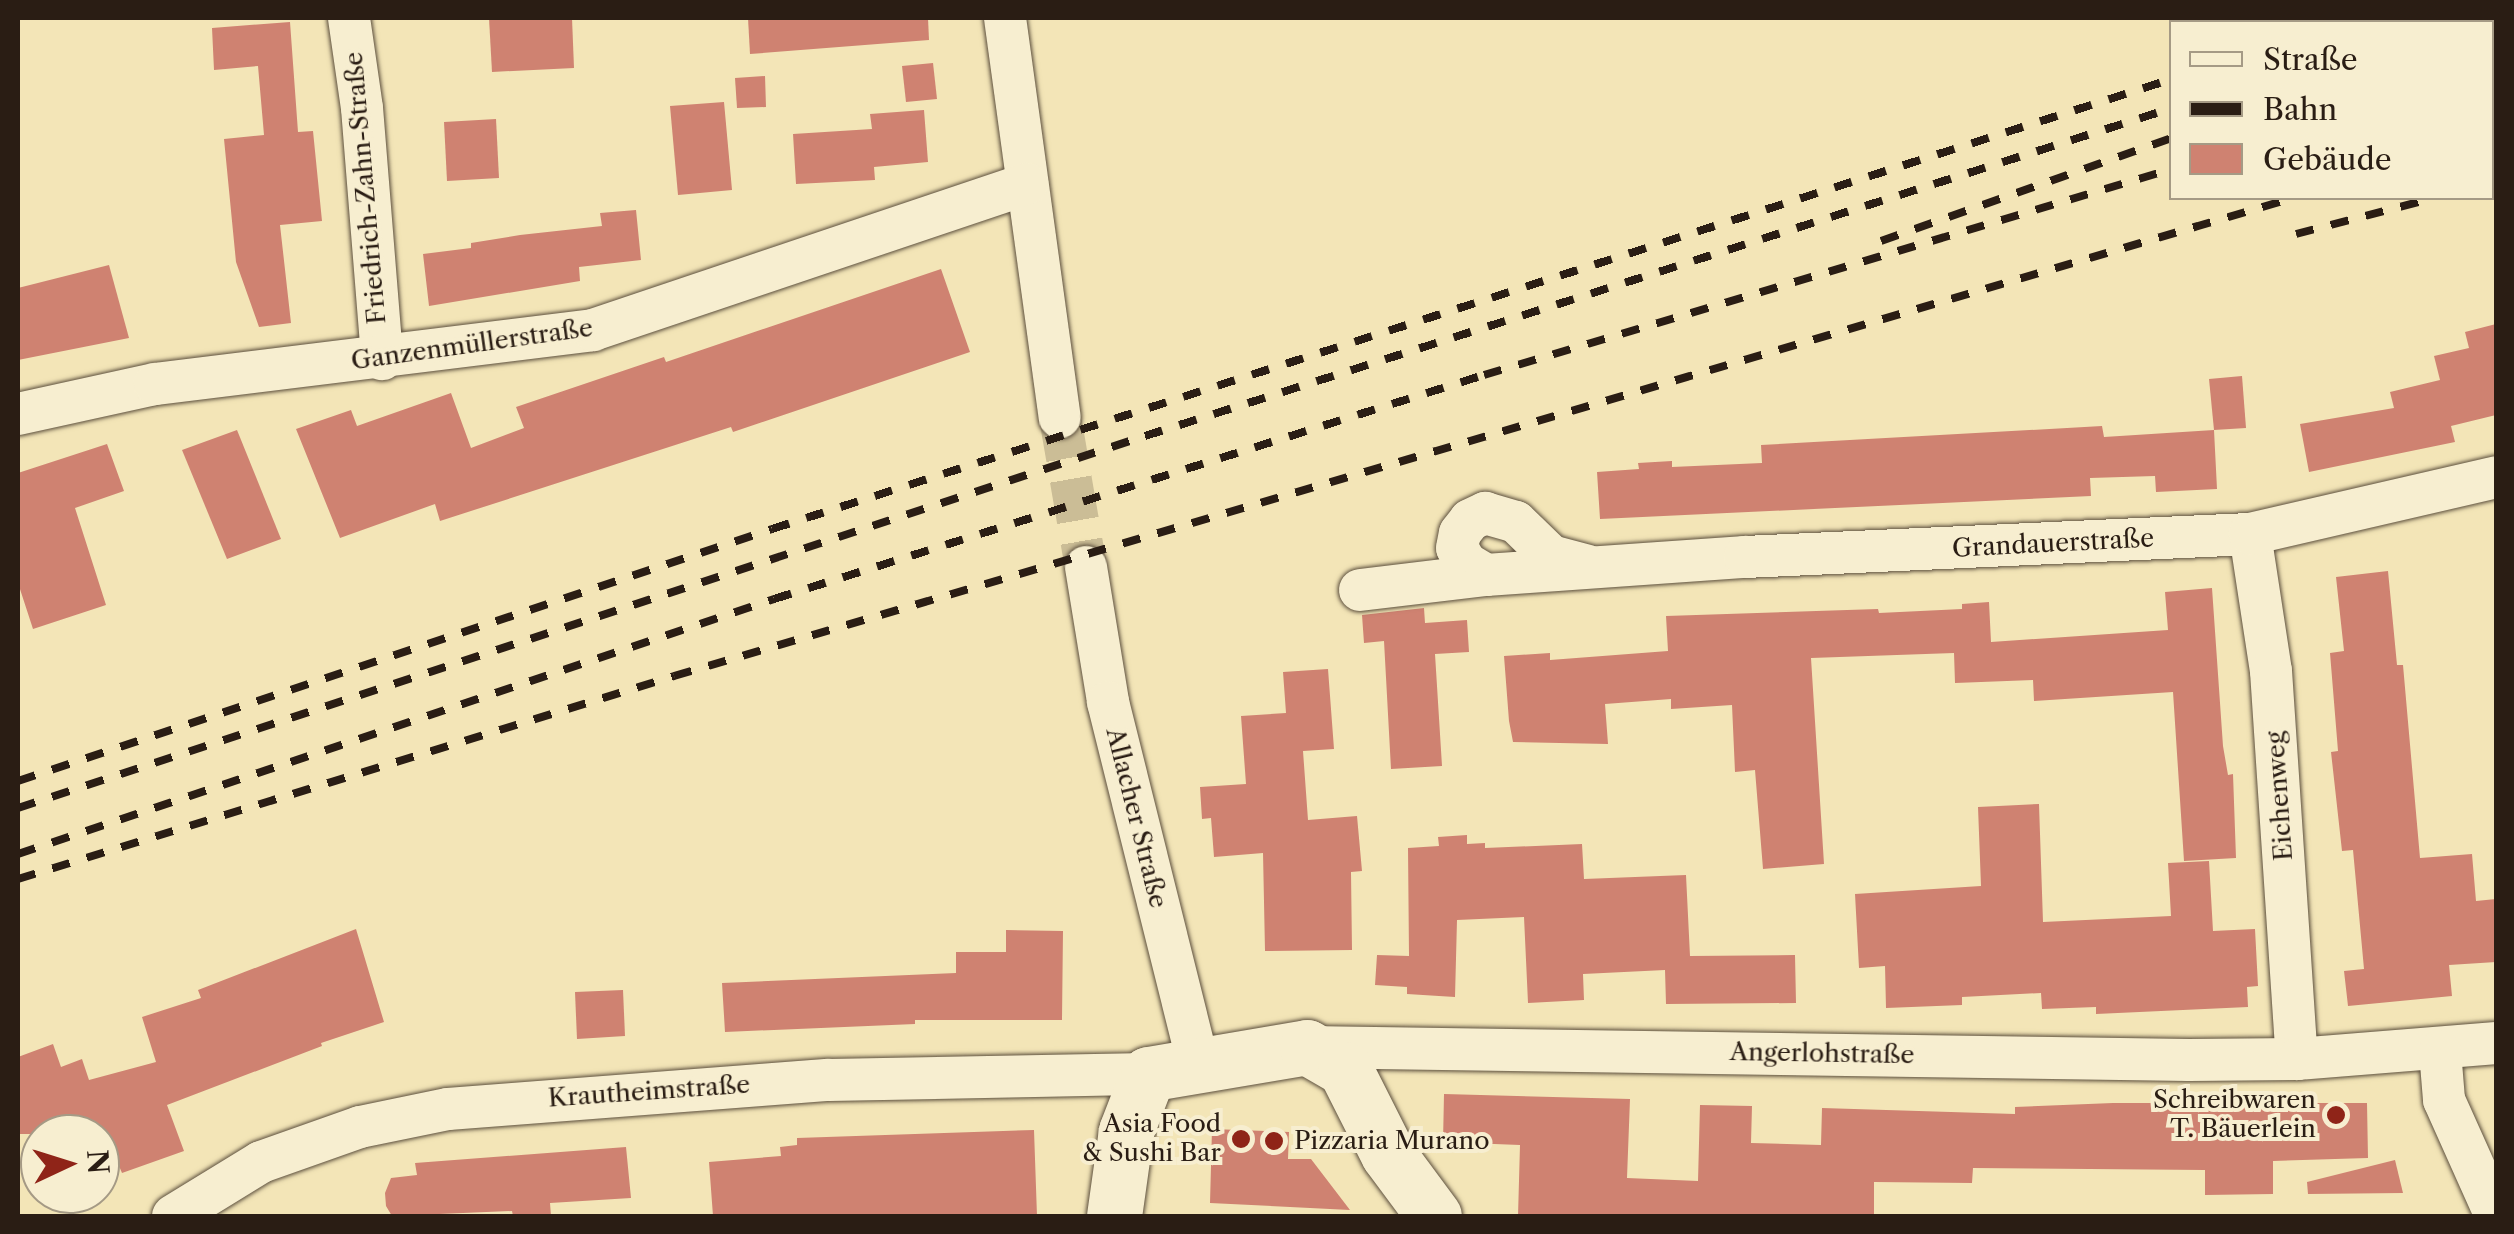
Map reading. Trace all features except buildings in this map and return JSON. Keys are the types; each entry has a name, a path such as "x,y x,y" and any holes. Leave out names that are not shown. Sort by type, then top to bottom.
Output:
{"street":[{"name":"Friedrich-Zahn-Straße","path":"349,18 362,108 382,359"},
{"path":"1005,18 1060,417"},
{"name":"Ganzenmüllerstraße","path":"18,414 155,384 593,330 1027,184"},
{"name":"Grandauerstraße","path":"1360,590 1603,566 2250,534 2496,477"},
{"name":"Grandauerstraße","path":"1486,575 1466,564 1457,548 1460,534 1470,520 1485,513 1516,522 1551,556 1575,565 1603,566"},
{"name":"Eichenweg","path":"2250,534 2271,671 2297,1059"},
{"name":"Allacher Straße","path":"1086,567 1174,1070"},
{"name":"Angerlohstraße","path":"1174,1070 1307,1047 2297,1059 2496,1044"},
{"path":"1307,1047 1345,1069 1388,1154 1434,1216"},
{"path":"2440,1051 2444,1100 2496,1216"},
{"path":"1114,1216 1126,1131 1174,1070"},
{"name":"Krautheimstraße","path":"172,1216 261,1162 360,1126 448,1109 829,1080 1174,1070"}],"tunnel":[{"path":"1060,417 1086,567"}],"railway":[{"path":"2356,20 2364,18"},
{"path":"2449,20 2457,18"},
{"path":"18,781 772,529 2169,80"},
{"path":"18,808 1145,436 2169,109"},
{"path":"1881,241 2169,139"},
{"path":"18,854 774,599 1484,375 2169,170"},
{"path":"18,879 674,676 2286,200"},
{"path":"2296,234 2426,200"}],"place":[{"name":"Schreibwaren T. Bäuerlein","path":"2336,1115"},
{"name":"Asia Food & Sushi Bar","path":"1241,1139"},
{"name":"Pizzaria Murano","path":"1274,1141"}]}
